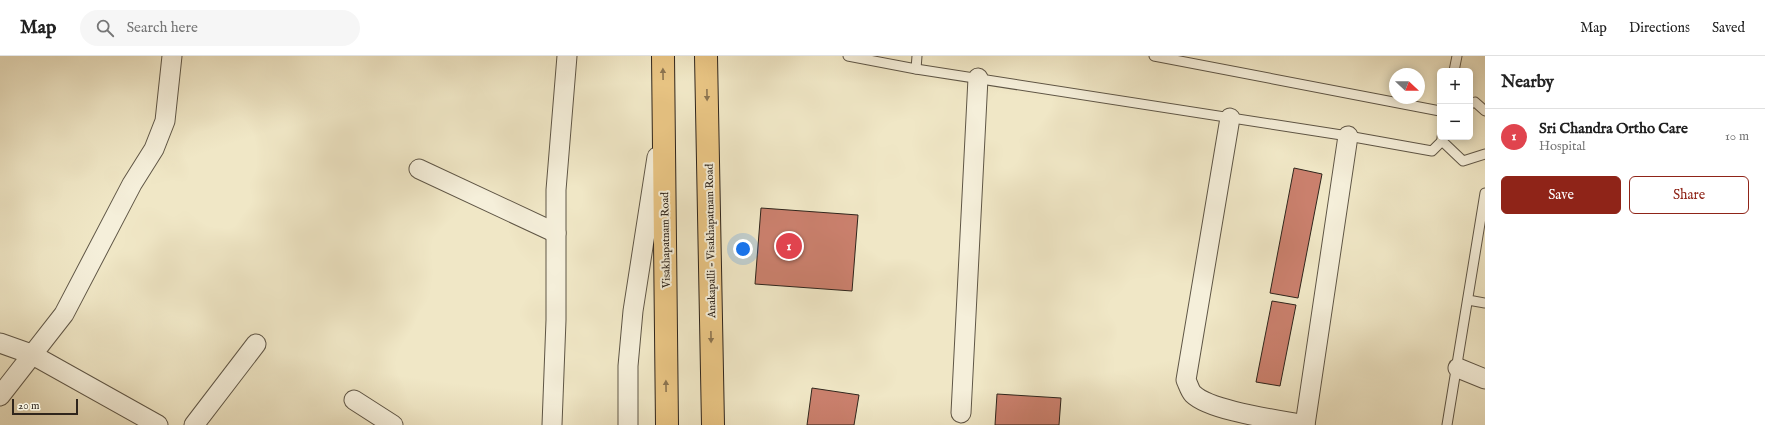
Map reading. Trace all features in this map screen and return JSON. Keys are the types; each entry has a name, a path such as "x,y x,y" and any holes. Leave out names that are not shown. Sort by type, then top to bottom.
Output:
{"main road":[{"name":"Visakhapatnam Road","path":"663,56 667,425"},
{"name":"Anakapalli - Visakhapatnam Road","path":"706,56 713,425"}],"street":[{"path":"0,396 31,354 64,314 132,184 154,149 165,121 172,56"},
{"path":"552,425 556,320 556,190 567,56"},
{"path":"960,412 978,78"},
{"path":"628,425 628,366 633,310 664,114"},
{"path":"1230,118 1186,380 1192,394 1204,401 1225,408 1305,425 1348,136"},
{"path":"419,169 556,233"},
{"path":"0,343 31,354 158,425"},
{"path":"194,425 256,344"},
{"path":"1458,368 1485,379"},
{"path":"354,400 393,425"}],"lane":[{"path":"848,56 916,69 1348,136 1432,151 1441,140"},
{"path":"916,69 918,56"},
{"path":"1154,56 1437,110"},
{"path":"1455,68 1457,56"},
{"path":"1473,103 1475,102 1485,111"},
{"path":"1443,140 1463,162 1485,154"},
{"path":"1447,425 1458,368 1485,194"},
{"path":"1468,300 1485,303"}],"building":[{"path":"1294,168 1322,174 1298,298 1270,293"},
{"path":"761,208 858,215 852,291 755,284"},
{"path":"1272,301 1296,305 1280,386 1256,382"},
{"path":"812,388 859,395 854,425 807,425"},
{"path":"997,394 1061,398 1059,425 995,425"}],"place":[{"name":"Sri Chandra Ortho Care","path":"789,246"}]}
